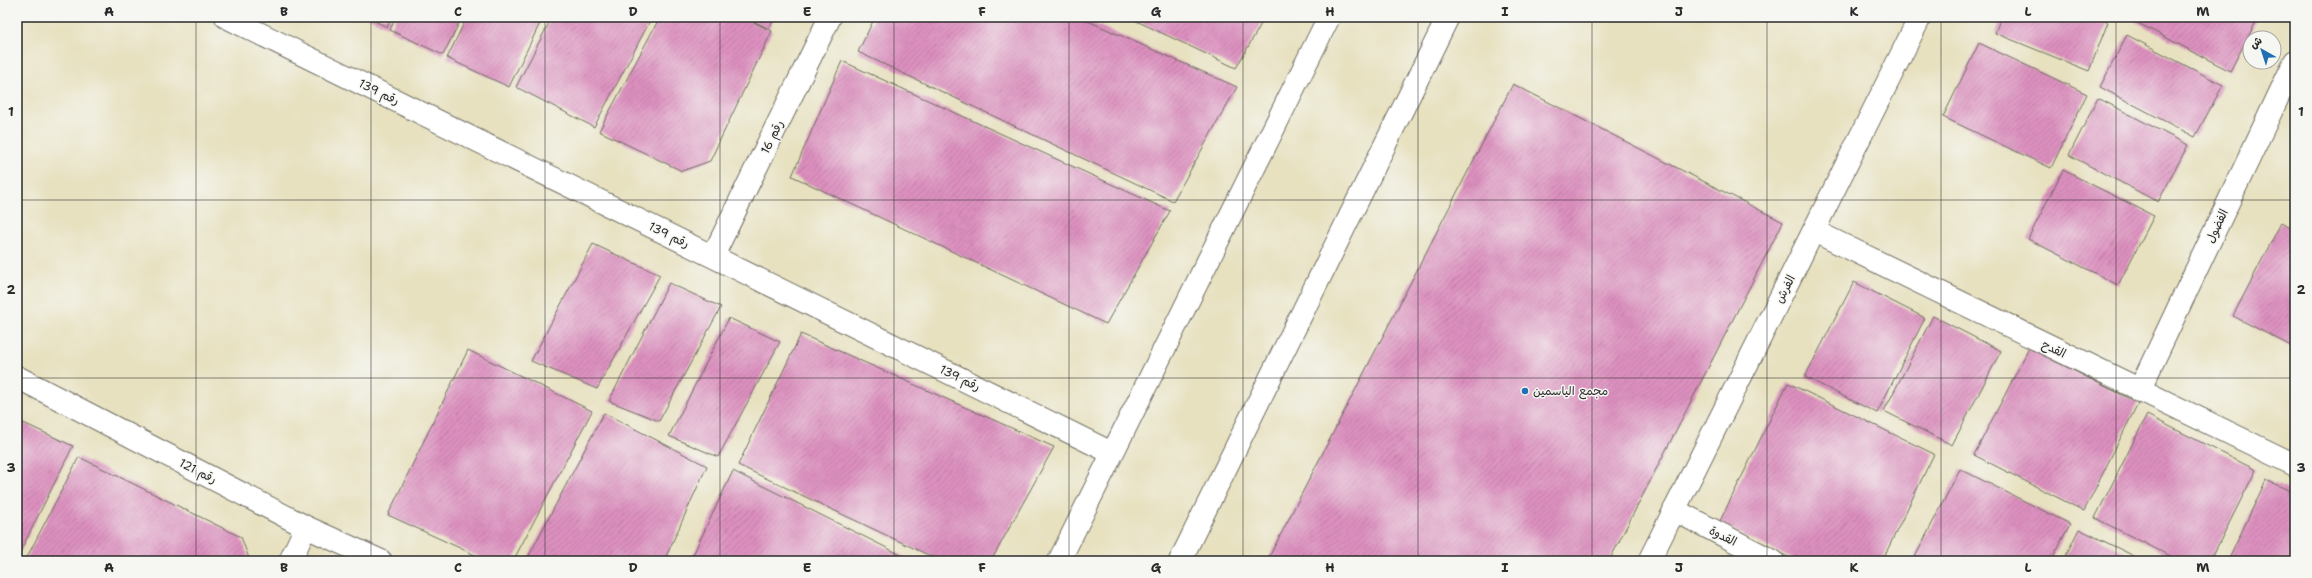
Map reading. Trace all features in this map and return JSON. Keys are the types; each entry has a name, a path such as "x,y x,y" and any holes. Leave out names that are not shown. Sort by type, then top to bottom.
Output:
{"street":[{"name":"رقم 139","path":"226,17 1112,453"},
{"name":"رقم 16","path":"713,256 830,17"},
{"path":"1059,561 1329,17"},
{"path":"1180,561 1448,17"},
{"name":"الفرش","path":"1649,561 1920,17"},
{"name":"الفضول","path":"2139,391 2295,61"},
{"name":"القدح","path":"1814,231 2295,466"},
{"name":"رقم 121","path":"17,377 306,527 381,561"},
{"name":"القدوة","path":"1674,510 1772,561"},
{"path":"290,561 306,527"}],"building":[{"path":"367,17 392,17 387,27"},
{"path":"396,17 462,17 443,55 390,30"},
{"path":"467,17 543,17 509,87 447,58"},
{"path":"552,17 652,17 594,127 516,87"},
{"path":"660,17 743,17 772,31 710,161 682,171 599,131"},
{"path":"746,17 775,17 769,29"},
{"path":"875,17 1079,17 1237,87 1173,201 858,52"},
{"path":"1128,17 1265,17 1236,68"},
{"path":"2001,17 2095,17 2108,22 2089,71 1995,33"},
{"path":"2136,17 2252,17 2257,20 2252,30 2242,30 2242,48 2230,71 2134,21"},
{"path":"2127,35 2223,85 2195,137 2100,87"},
{"path":"1979,43 2087,94 2051,168 1943,117"},
{"path":"842,61 1170,211 1106,324 792,176"},
{"name":"مجمع الياسمين","path":"1513,84 1783,222 1609,561 1267,561"},
{"path":"2098,98 2188,145 2158,202 2069,155"},
{"path":"2063,170 2154,216 2118,285 2028,239"},
{"path":"2281,223 2295,230 2295,348 2233,316"},
{"path":"593,244 660,275 597,389 531,361"},
{"path":"1854,282 1925,318 1877,413 1805,377"},
{"path":"669,283 721,307 659,421 609,401"},
{"path":"1933,316 2001,351 1952,445 1884,411"},
{"path":"729,318 780,342 718,457 669,436"},
{"path":"801,334 1054,447 991,561 941,561 738,465"},
{"path":"2029,348 2138,403 2084,511 1974,455"},
{"path":"468,350 592,411 513,561 488,561 388,515"},
{"path":"1788,383 1934,454 1882,561 1796,561 1719,523"},
{"path":"604,413 707,466 664,561 526,561"},
{"path":"2147,415 2256,470 2210,561 2180,561 2095,518"},
{"path":"17,420 73,446 17,558"},
{"path":"79,457 241,537 250,561 25,561"},
{"path":"1960,469 2070,524 2051,561 1913,561"},
{"path":"733,471 913,561 690,561"},
{"path":"2266,480 2295,493 2295,553 2291,561 2228,561"},
{"path":"2079,529 2134,556 2132,561 2063,561"}],"place":[{"name":"مجمع الياسمين","path":"1525,391"}]}
